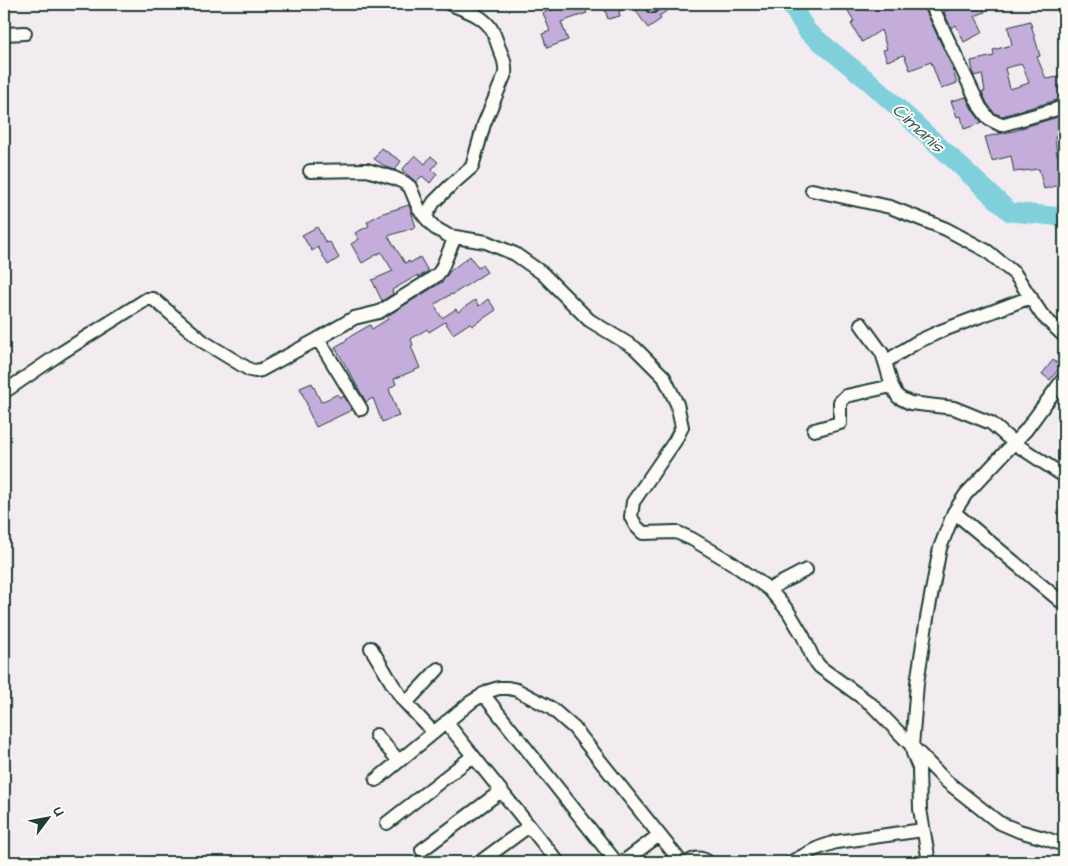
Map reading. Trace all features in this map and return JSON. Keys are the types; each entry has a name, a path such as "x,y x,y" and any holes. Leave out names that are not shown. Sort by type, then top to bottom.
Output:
{"street":[{"path":"426,218 434,202 472,167 484,124 505,74 506,67 492,30 485,22 477,15 450,4"},
{"path":"931,4 980,107 989,119 1001,125 1064,106"},
{"path":"4,34 25,33"},
{"path":"310,171 367,170 405,183 410,187 415,202 423,215 435,228 449,236 486,242 514,254 542,273 589,320 635,348 664,377 677,404 682,427 675,441 633,502 631,517 636,526 643,533 676,532 692,539 732,563 769,589 788,611 803,636 813,658 820,667 871,704 913,750 946,781 998,822 1019,831 1064,845"},
{"path":"812,190 890,207 946,228 986,251 1015,274 1042,315 1064,336"},
{"path":"4,392 61,353 147,299 153,299 157,302 204,342 250,370 261,370 354,318 375,314 384,310 437,275 455,237"},
{"path":"885,362 917,342 941,331 1031,297"},
{"path":"861,324 882,354 892,386 898,397 910,403 954,408 992,423 1014,443 1064,476"},
{"path":"318,339 361,409"},
{"path":"929,862 920,809 919,768 913,750 916,683 940,548 954,512 966,494 1026,430 1064,378"},
{"path":"814,430 840,423 840,402 846,396 892,386"},
{"path":"954,512 1064,604"},
{"path":"769,589 806,570"},
{"path":"371,648 393,685 433,732"},
{"path":"406,702 438,669"},
{"path":"376,780 433,732 483,694 499,688 517,690 551,708 574,728 681,862"},
{"path":"483,694 616,862"},
{"path":"446,722 555,861"},
{"path":"376,735 398,761"},
{"path":"387,823 473,756"},
{"path":"422,850 501,790"},
{"path":"480,862 529,826"},
{"path":"791,862 818,848 836,842 923,830"},
{"path":"623,862 658,835"},
{"path":"689,862 703,858 708,862"}],"building":[{"path":"569,4 583,4 587,13 561,22 568,40 547,48 542,34 550,31 543,13"},
{"path":"603,4 635,5 619,11 620,16 608,19"},
{"path":"660,4 678,4 659,16 661,19 648,28 636,11 643,6 648,13 655,13 659,10"},
{"path":"844,4 923,4 953,69 957,83 941,89 931,62 910,70 904,55 887,61 883,50 887,49 881,30 862,42 851,24 854,21"},
{"path":"959,4 981,4 985,12 975,16 983,32 964,42 956,25 951,28 944,12"},
{"path":"1030,21 1040,56 1037,57 1046,79 1064,76 1064,98 1002,116 994,113 982,92 985,91 982,74 974,76 971,61 994,56 993,50 1012,45 1008,27","holes":["1022,64 1029,83 1010,89 1005,68"]},
{"path":"966,97 982,123 964,129 961,116 957,117 951,101"},
{"path":"1064,115 1064,135 1055,137 1057,155 1064,154 1064,168 1061,169 1064,184 1044,189 1039,169 1014,172 1011,156 992,161 985,137 1018,130"},
{"path":"381,148 401,161 395,170 386,167 374,159"},
{"path":"415,155 425,164 431,156 438,162 432,169 437,174 430,183 422,176 416,182 402,170"},
{"path":"409,205 416,227 388,236 405,263 409,261 410,263 420,257 428,271 392,290 393,294 382,301 372,280 393,271 381,252 362,263 351,244 359,239 355,233 369,226 367,222 380,214"},
{"path":"317,227 326,243 330,242 339,258 328,265 318,247 312,251 302,235"},
{"path":"470,256 478,268 482,265 487,272 434,305 442,318 456,309 458,312 475,300 479,306 488,299 496,310 472,326 470,323 453,334 445,322 429,332 427,329 411,339 413,345 411,346 420,368 394,379 396,384 389,389 399,416 382,422 373,398 366,402 335,347 370,325 372,329 388,319 387,316 442,282 450,271"},
{"path":"1053,360 1061,366 1050,380 1042,374"},
{"path":"312,383 321,402 338,394 340,398 344,396 352,410 316,427 300,388"}],"waterway":[{"name":"Cimanis","path":"790,4 808,32 870,82 1010,212 1064,217"}]}
